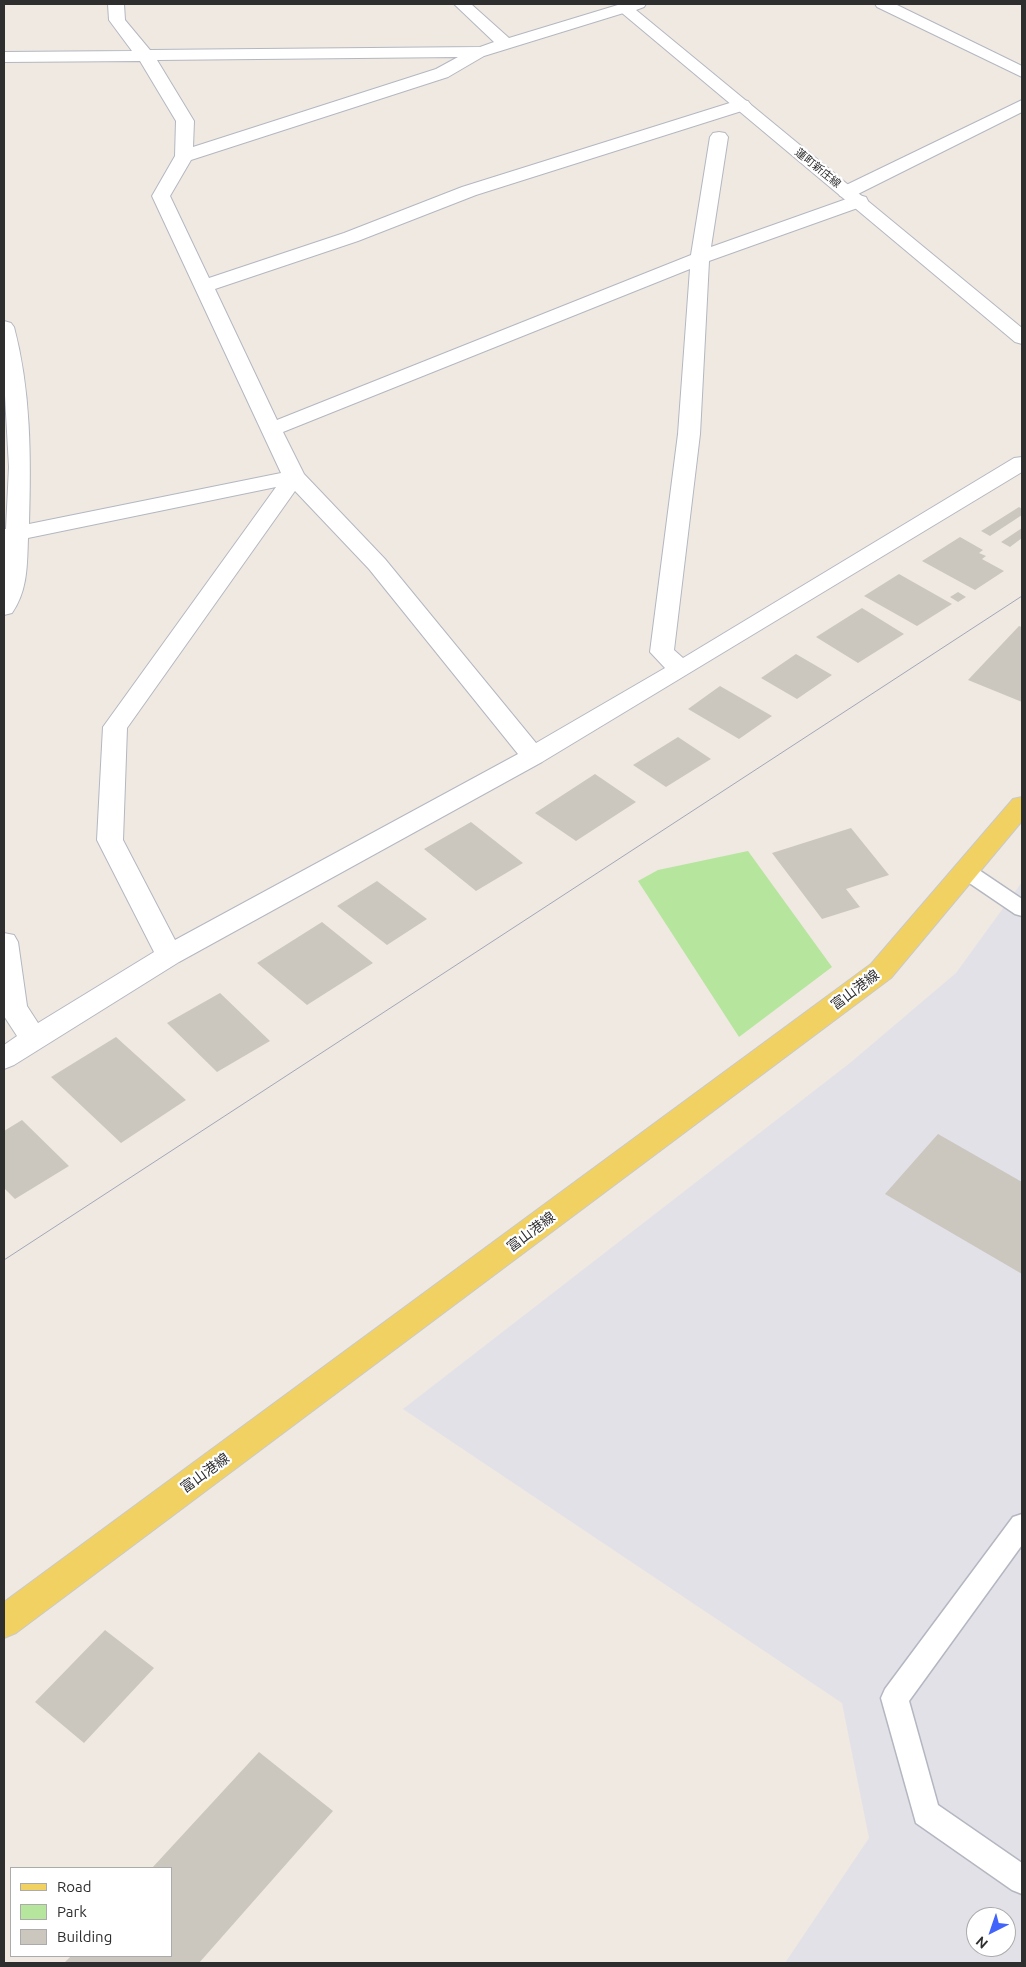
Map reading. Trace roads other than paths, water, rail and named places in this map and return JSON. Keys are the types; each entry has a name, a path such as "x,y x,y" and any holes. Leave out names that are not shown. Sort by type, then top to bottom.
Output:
{"main road":[{"name":"富山港線","path":"4,1622 882,971 966,871 1019,814"}],"street":[{"path":"116,4 117,20 146,57 185,121 184,156 161,196 273,429 294,477 377,564 533,756"},
{"path":"462,4 506,44"},
{"path":"883,4 1022,72"},
{"path":"184,156 442,73 481,52 631,6"},
{"name":"蓮町新庄線","path":"631,6 742,105 1022,338"},
{"path":"4,57 481,52"},
{"path":"204,286 351,237 469,191 742,105"},
{"path":"273,429 853,196 1022,105"},
{"path":"681,669 662,652 689,434 700,258 719,138"},
{"path":"4,327 13,362 19,458 10,535 15,581 4,608"},
{"path":"4,1058 169,955 533,756 1020,467"},
{"path":"10,535 294,477"},
{"path":"169,955 110,840 115,727 294,477"},
{"path":"4,942 13,1008 34,1039"}],"lane":[{"path":"966,871 1022,908"},
{"path":"1022,1525 895,1698 926,1813 1022,1880"}],"tram line":[{"path":"4,1260 1022,596"}]}
